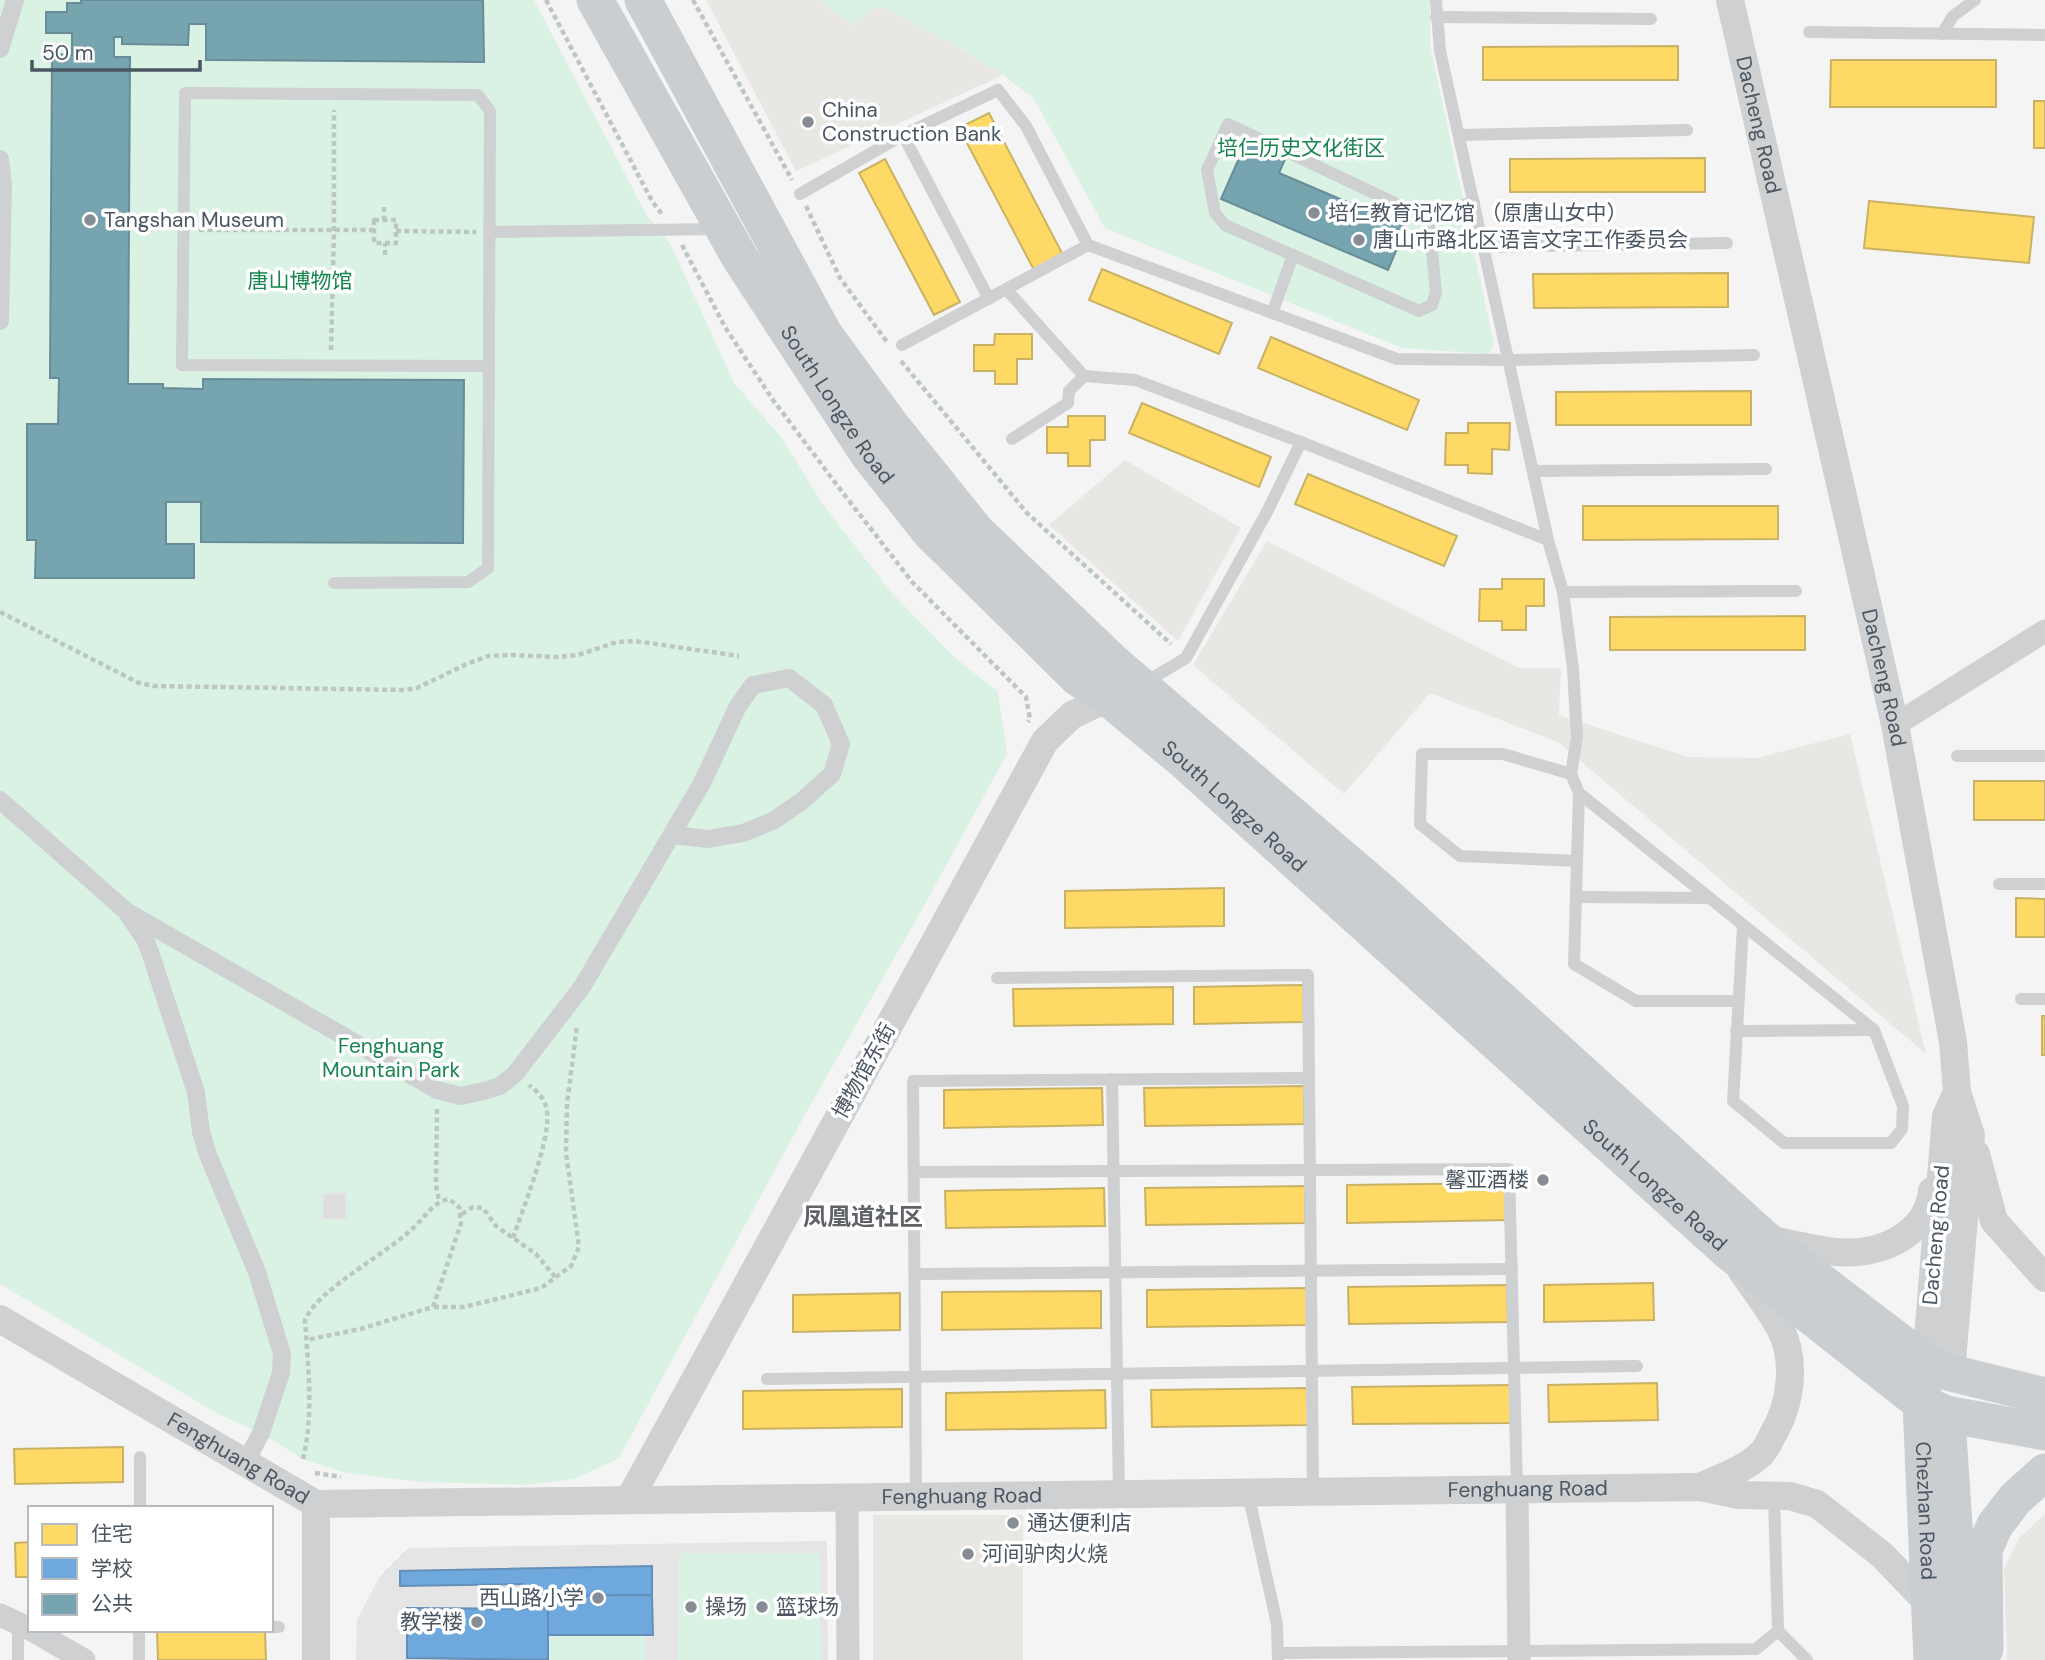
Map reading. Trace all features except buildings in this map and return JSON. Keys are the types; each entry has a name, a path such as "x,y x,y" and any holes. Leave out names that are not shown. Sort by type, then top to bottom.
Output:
{"main road":[{"name":"South Longze Road","path":"595,0 724,229 868,454 930,532 1077,677 1107,697 1183,760 1729,1252 1934,1408 2045,1432"},
{"name":"South Longze Road","path":"643,0 758,215 831,344 890,424 976,531 1114,663 1381,891 1765,1239 1939,1368 2045,1396"},
{"name":"Chezhan Road","path":"1932,1660 1930,1605 1934,1408 1939,1368"},
{"name":"Chezhan Road","path":"1934,1408 1963,1660"},
{"path":"1975,1660 1985,1648 1984,1550 1995,1525 2015,1499 2045,1472"}],"street":[{"path":"0,49 15,0"},
{"name":"Dacheng Road","path":"1730,0 1895,725 1953,1042 1939,1368"},
{"path":"0,159 3,185 0,321"},
{"path":"1895,725 2045,631"},
{"path":"0,800 125,911 437,1090 461,1096 500,1086 515,1074 582,986 702,783 738,706 753,685 789,678 824,705 841,744 832,774 803,801 773,821 743,833 708,839 672,835"},
{"name":"博物馆东街","path":"629,1500 1045,741 1072,715 1107,697 1141,685"},
{"path":"125,911 145,939 150,952 196,1092 201,1132 208,1156 257,1272 282,1354 281,1373 261,1433 251,1452"},
{"path":"1765,1239 1837,1252 1866,1251 1894,1244 1916,1228 1931,1204 1938,1138 1951,1104"},
{"path":"1951,1104 1971,1135 1994,1221 2045,1278"},
{"path":"1939,1368 1971,1135"},
{"path":"1700,1487 1738,1470 1762,1453 1779,1424 1787,1398 1791,1369 1780,1329 1729,1252"},
{"name":"Fenghuang Road","path":"0,1319 316,1504 1700,1487 1738,1495 1790,1496 1817,1504 1882,1555 1930,1605"},
{"path":"1517,1489 1519,1656"},
{"path":"847,1497 848,1660"},
{"path":"316,1504 316,1660"},
{"path":"34,1632 84,1660"}],"lane":[{"path":"1436,0 1440,51 1548,540 1563,592 1573,669 1577,737 1571,774 1579,793 1574,964 1636,1001 1737,1001"},
{"path":"1942,34 1953,16 1975,0"},
{"path":"1436,18 1651,19"},
{"path":"1809,32 2045,35"},
{"path":"800,194 903,135 998,90 1026,126 1088,245 1273,311 1397,359 1509,360 1754,355"},
{"path":"334,583 468,582 488,568 490,111 478,95 185,93 182,365 488,366"},
{"path":"1427,213 1437,292 1432,305 1419,311 1225,225 1215,213 1207,170 1228,124 1399,205 1427,213 1474,202"},
{"path":"1460,135 1687,130"},
{"path":"903,135 989,299"},
{"path":"491,232 724,229"},
{"path":"1484,247 1727,243"},
{"path":"899,350 1088,245"},
{"path":"1273,311 1293,255"},
{"path":"1006,289 1084,376 1135,380 1301,442 1548,540"},
{"path":"1012,439 1068,404 1069,391 1084,376"},
{"path":"1141,685 1186,657 1268,510 1301,442"},
{"path":"1533,471 1766,469"},
{"path":"1563,592 1796,592"},
{"path":"1571,774 1503,754 1422,754 1420,824 1460,856 1577,861"},
{"path":"1957,756 2045,756"},
{"path":"1579,793 1874,1030 1903,1106 1902,1129 1891,1143 1784,1143 1733,1101 1743,926"},
{"path":"1999,884 2045,884"},
{"path":"1576,897 1710,898"},
{"path":"997,978 1308,975 1313,1492"},
{"path":"2021,999 2045,999"},
{"path":"1736,1031 1874,1030"},
{"path":"916,1497 913,1081 1309,1077"},
{"path":"1112,1079 1119,1494"},
{"path":"914,1171 1510,1169 1517,1489"},
{"path":"915,1274 1512,1269"},
{"path":"767,1379 1637,1366"},
{"path":"140,1457 140,1506"},
{"path":"1248,1493 1277,1624 1278,1657 1519,1656 1756,1649 1778,1631"},
{"path":"1774,1496 1778,1631 1807,1660"},
{"path":"16,1622 18,1660"},
{"path":"139,1632 139,1660"}],"path":[{"path":"546,0 652,201 674,230 725,327 773,400 913,583 1026,697 1030,719 1025,729"},
{"path":"693,0 800,194 840,278 888,343"},
{"path":"331,366 334,95"},
{"path":"384,207 384,220"},
{"path":"374,220 396,220 396,243 374,243 374,230 374,220"},
{"path":"182,230 374,230"},
{"path":"396,231 491,232"},
{"path":"385,243 385,255"},
{"path":"899,350 1027,513 1171,645"},
{"path":"0,612 139,683 154,686 405,690 416,688 488,656 511,654 557,657 578,654 617,642 635,641 739,656"},
{"path":"307,1340 360,1329 433,1307 464,1307 541,1288 571,1266 579,1247 566,1153 567,1104 582,986"},
{"path":"513,1238 546,1135 547,1111 540,1094 515,1074"},
{"path":"437,1090 436,1185 439,1201"},
{"path":"303,1459 308,1419 306,1320 310,1309 321,1297 392,1247 439,1201 449,1199 459,1207 461,1223 433,1307"},
{"path":"461,1214 473,1207 484,1208 496,1226 536,1254 556,1278"},
{"path":"314,1473 352,1479"}],"shaded area":[{"path":"706,0 821,0 852,25 879,5 958,47 1003,75 796,171"},
{"path":"1125,460 1241,528 1178,641 1049,525"},
{"path":"1267,541 1519,668 1561,668 1559,715 1688,757 1757,758 1850,734 1926,1054 1558,742 1430,693 1344,794 1193,665"},
{"path":"2045,1514 2045,1660 2007,1660 2004,1568 2019,1538"},
{"path":"873,1515 1023,1515 1023,1660 873,1660"},
{"name":"西山路小学","path":"827,1541 828,1660 356,1660 357,1620 380,1576 408,1548"}],"green space":[{"name":"Fenghuang Mountain Park","path":"0,0 534,0 646,214 671,245 734,383 781,437 822,503 890,591 953,656 998,692 1007,754 803,1118 619,1458 575,1479 527,1485 420,1482 346,1473 303,1459 261,1433 218,1414 0,1284"},
{"name":"培仁历史文化街区","path":"821,0 1430,0 1430,45 1494,345 1488,354 1402,348 1105,228 1034,99 1003,75 958,47 879,5 852,25"},
{"name":"篮球场","path":"679,1553 820,1553 821,1660 678,1660"},
{"path":"548,1635 645,1636 645,1660 548,1660"}],"place":[{"name":"China Construction Bank","path":"808,122"},
{"name":"培仁教育记忆馆 （原唐山女中）","path":"1314,213"},
{"name":"Tangshan Museum","path":"90,220"},
{"name":"唐山市路北区语言文字工作委员会","path":"1359,240"},
{"name":"馨亚酒楼","path":"1543,1180"},
{"name":"通达便利店","path":"1013,1523"},
{"name":"河间驴肉火烧","path":"968,1554"},
{"name":"西山路小学","path":"598,1598"},
{"name":"操场","path":"691,1607"},
{"name":"篮球场","path":"762,1607"},
{"name":"教学楼","path":"477,1622"}],"district":[{"name":"凤凰道社区","path":"863,1217"}],"park label":[{"name":"唐山博物馆","path":"300,281"}]}
